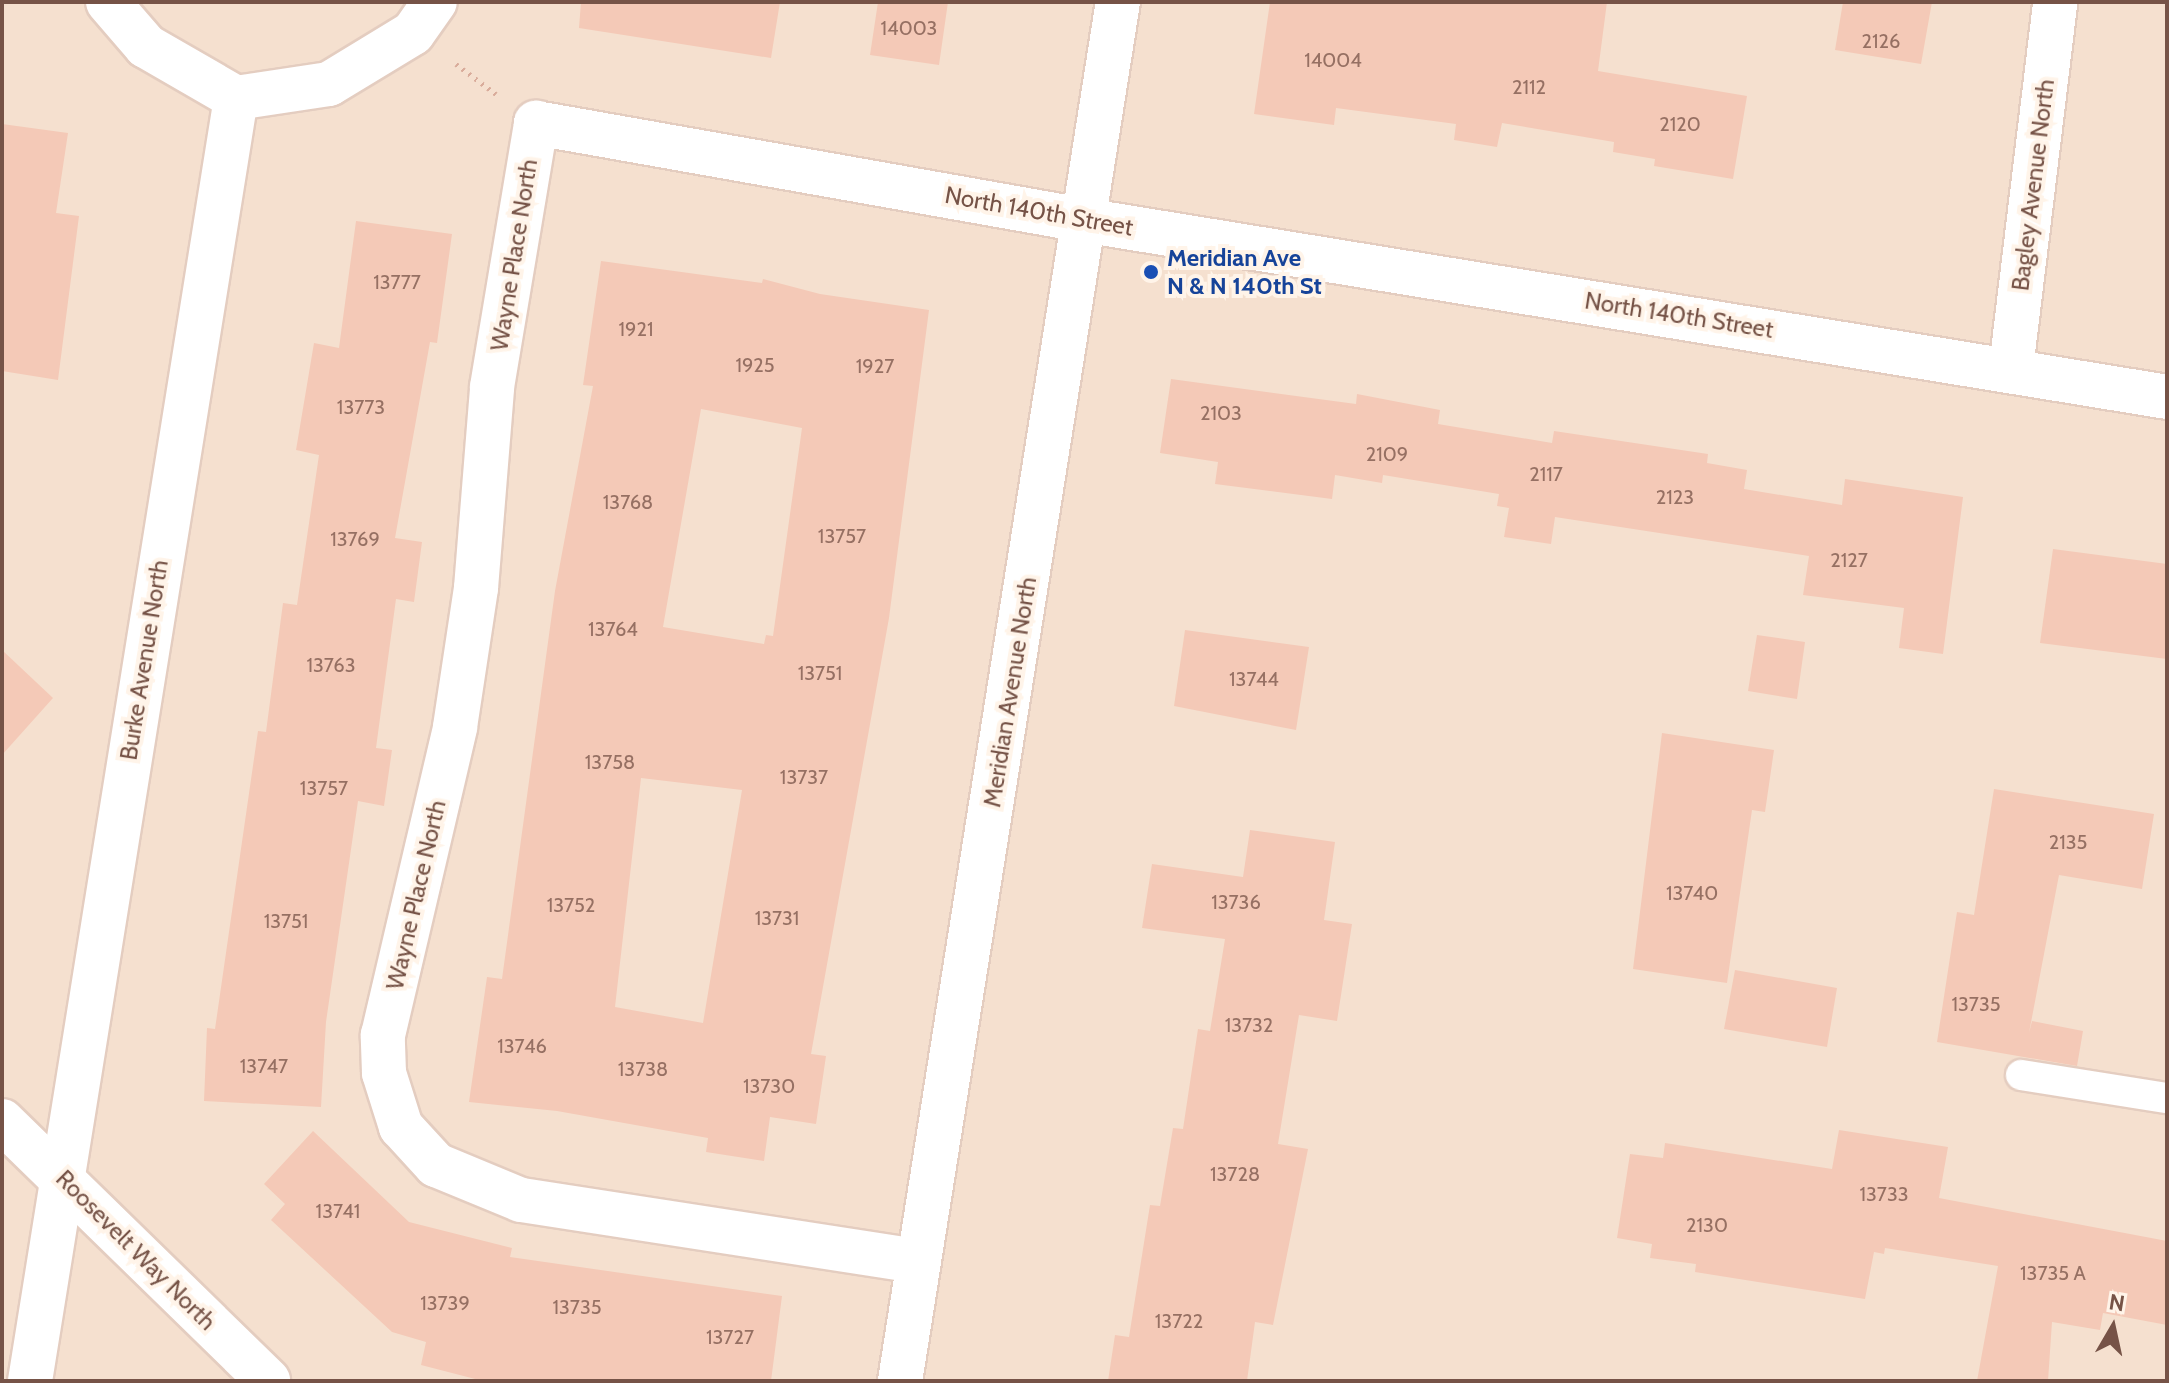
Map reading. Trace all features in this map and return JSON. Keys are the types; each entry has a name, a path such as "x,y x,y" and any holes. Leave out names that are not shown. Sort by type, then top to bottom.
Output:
{"street":[{"path":"108,2 146,46 236,98 329,84 424,18"},
{"name":"Meridian Avenue North","path":"900,1381 916,1261 1118,2"},
{"name":"Bagley Avenue North","path":"2011,368 2055,2"},
{"name":"Burke Avenue North","path":"30,1381 60,1175 236,98"},
{"name":"North 140th Street","path":"536,123 1083,220 2011,368 2167,397"},
{"name":"Wayne Place North","path":"536,123 492,387 476,588 455,727 383,1035 384,1073 401,1127 436,1165 521,1200 916,1261"},
{"name":"Roosevelt Way North","path":"2,1121 268,1381"}],"lane":[{"path":"2021,1075 2167,1098"}],"path":[{"path":"424,18 536,123"}],"shaded area":[{"path":"2,2 2167,2 2167,1381 2,1381"}],"building":[{"path":"581,2 780,2 771,58 579,28"},
{"path":"878,2 948,2 939,65 870,55"},
{"path":"1270,2 1607,2 1598,71 1747,96 1733,179 1654,166 1655,159 1613,152 1614,142 1502,123 1497,147 1454,140 1456,124 1336,108 1334,125 1254,114"},
{"path":"1843,2 1932,2 1921,64 1835,50"},
{"path":"2,124 68,133 56,213 79,216 58,380 2,371"},
{"path":"356,221 452,234 437,343 430,342 395,538 422,542 414,602 396,599 376,748 392,750 384,806 358,801 326,1022 321,1107 204,1101 207,1028 215,1029 258,731 266,732 283,603 297,605 319,455 296,450 314,343 339,348"},
{"path":"601,261 762,283 763,279 820,294 929,310 889,618 811,1054 826,1056 816,1124 770,1117 764,1161 706,1152 708,1138 557,1111 469,1102 487,977 502,979 555,591 593,386 583,385","holes":["701,409 802,428 773,636 766,635 764,644 663,627","641,778 742,790 703,1023 615,1007"]},
{"path":"1171,379 1356,404 1357,394 1440,410 1438,424 1552,443 1554,431 1708,454 1707,463 1747,470 1744,489 1842,505 1845,479 1963,497 1943,654 1899,648 1904,608 1803,595 1809,556 1555,517 1551,544 1504,537 1509,508 1497,506 1499,494 1383,475 1382,483 1335,475 1332,499 1215,484 1218,462 1160,453"},
{"path":"2053,549 2167,564 2167,659 2040,643"},
{"path":"1185,630 1309,647 1296,730 1174,706"},
{"path":"1757,635 1805,642 1797,699 1748,691"},
{"path":"2,650 53,698 2,755"},
{"path":"1662,733 1774,750 1765,812 1752,810 1727,983 1633,969"},
{"path":"1994,789 2154,814 2142,889 2059,875 2029,1033 2032,1021 2083,1031 2077,1066 1937,1042 1957,912 1974,915"},
{"path":"1250,830 1335,842 1324,920 1352,924 1337,1021 1299,1015 1278,1144 1308,1149 1273,1325 1255,1322 1247,1381 1108,1381 1115,1335 1129,1337 1150,1205 1160,1206 1173,1128 1183,1129 1198,1029 1210,1031 1225,939 1142,928 1152,864 1243,877"},
{"path":"1735,970 1837,988 1827,1047 1724,1029"},
{"path":"1839,1130 1948,1147 1939,1198 2167,1241 2167,1325 2103,1313 2100,1330 2052,1322 2048,1381 1977,1381 1998,1266 1885,1248 1884,1254 1874,1252 1865,1299 1695,1272 1696,1264 1650,1258 1652,1244 1617,1238 1630,1154 1663,1158 1665,1143 1832,1169"},
{"path":"313,1131 409,1222 512,1248 510,1257 782,1296 771,1381 483,1381 421,1365 426,1342 392,1332 271,1220 285,1204 264,1184"}],"place":[{"name":"Meridian Ave N & N 140th St","path":"1151,272"}]}
